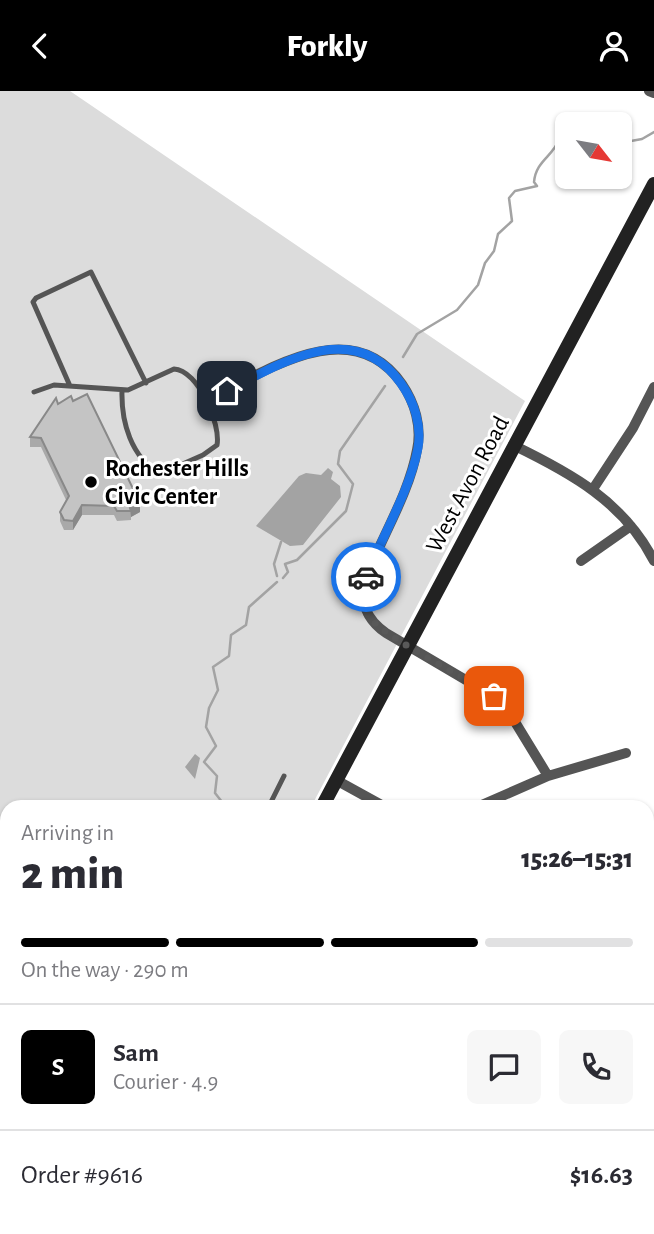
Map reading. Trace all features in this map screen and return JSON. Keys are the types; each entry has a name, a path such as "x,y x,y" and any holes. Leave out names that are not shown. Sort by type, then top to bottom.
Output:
{"street":[{"name":"West Avon Road","path":"326,800 654,184"},
{"path":"207,401 287,360 317,350 336,349 362,355 377,361 397,378 416,416 418,448 366,578 363,598 373,622 494,696 515,719 548,776"},
{"path":"593,489 633,428 654,387"},
{"path":"513,445 565,470 593,489 631,526 654,561"},
{"path":"580,561 631,526"},
{"path":"493,800 548,776 626,753"},
{"path":"336,780 372,800"}],"lane":[{"path":"70,386 34,300 91,272 146,383"},
{"path":"34,393 50,386 122,390 180,369 192,379 207,401 218,433 217,445 203,455 160,474 145,462 129,436 122,414 122,390"},
{"path":"272,800 284,776"}],"shaded area":[{"path":"0,91 70,91 525,401 315,800 0,800"},
{"path":"328,468 333,472 331,479 340,486 341,497 303,545 290,546 256,526 299,476 306,473 321,475"},
{"path":"195,754 200,758 195,779 185,767"}],"building":[{"name":"Rochester Hills Civic Center","path":"87,394 140,503 130,508 131,511 117,511 114,506 82,505 73,521 64,520 60,512 69,496 41,438 30,437 56,398 58,404 71,396 73,401"}],"waterway":[{"path":"632,141 654,132"},
{"path":"403,357 417,334 457,310 478,285 485,263 494,251 498,234 512,221 509,198 515,191 537,186 534,182 535,175 555,146"},
{"path":"283,578 288,572 285,564 297,560 346,511 353,484 338,464 340,451 385,386"},
{"path":"277,576 274,564 281,542"},
{"path":"220,800 215,793 217,776 204,762 216,746 206,727 209,708 218,690 213,667 229,656 231,635 246,625 249,607 277,582"}],"way so far":[{"path":"366,577 363,598 365,608 368,616 379,628 494,696"}],"place":[{"name":"Rochester Hills Civic Center","path":"91,482"}],"route":[{"path":"227,391 287,360 307,352 327,349 345,350 369,358 397,378 411,399 419,432 418,448 410,474 366,577"}]}
